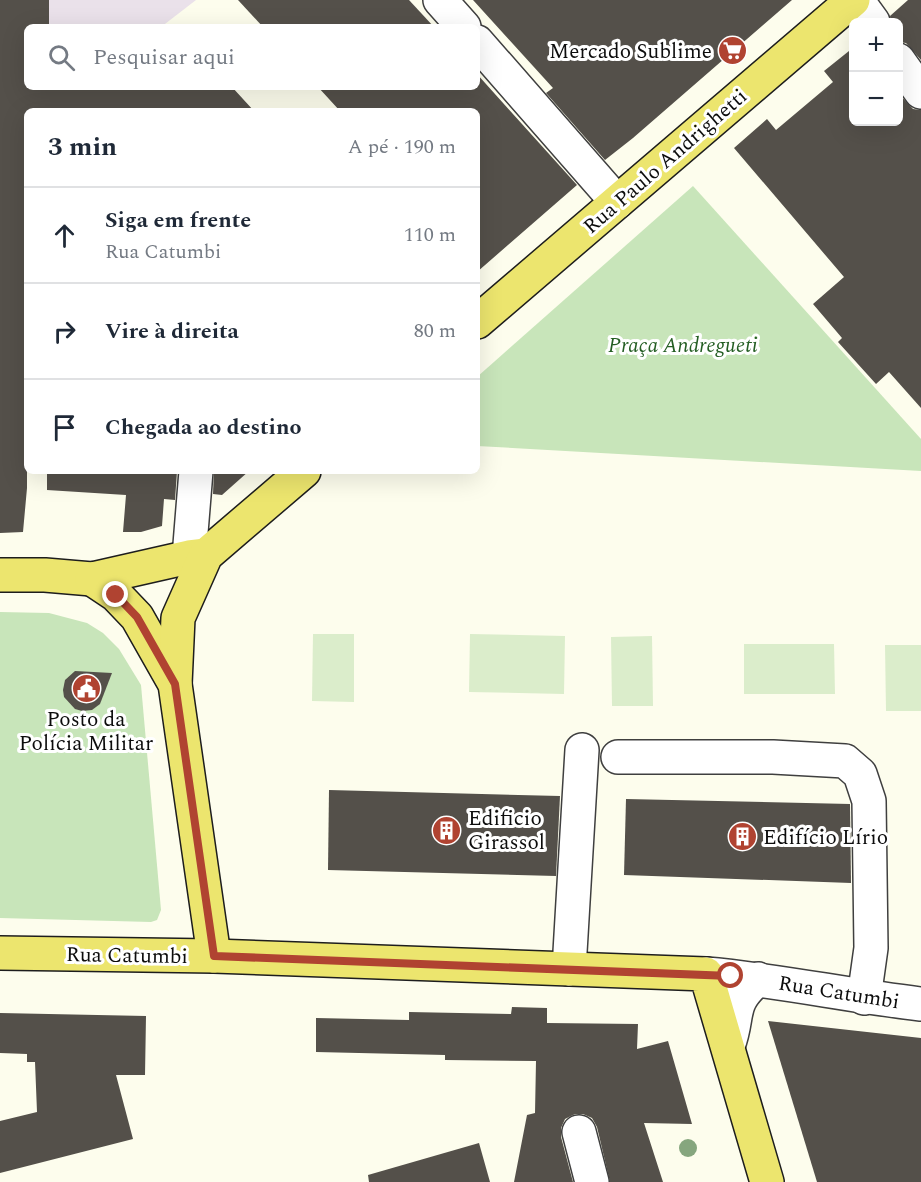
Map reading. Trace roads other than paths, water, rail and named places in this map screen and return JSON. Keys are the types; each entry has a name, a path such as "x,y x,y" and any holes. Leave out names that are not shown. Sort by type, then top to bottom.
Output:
{"main road":[{"name":"Rua Paulo Andrighetti","path":"480,319 855,0"},
{"path":"0,575 45,575 92,579 197,556 300,474"},
{"path":"197,556 178,618 175,684 214,956"},
{"path":"92,579 116,595 137,617 175,684"},
{"name":"Rua Catumbi","path":"0,953 214,956 706,974"},
{"path":"706,974 767,1182"}],"street":[{"path":"440,0 461,24"},
{"path":"855,0 870,18"},
{"path":"480,45 617,202"},
{"path":"903,67 921,92"},
{"path":"196,474 197,556"},
{"path":"569,969 582,750"},
{"path":"618,757 773,757 845,761 860,774 869,801 871,948 864,998"},
{"name":"Rua Catumbi","path":"706,974 758,979 864,998 921,1004"},
{"name":"Rua Catumbi","path":"728,1046 733,1031 736,1003 758,979"},
{"path":"579,1132 592,1182"}],"place":[{"name":"Mercado Sublime","path":"733,51"},
{"name":"Posto da Polícia Militar","path":"86,688"},
{"name":"Edificio Girassol","path":"447,830"},
{"name":"Edifício Lírio","path":"742,837"}],"park label":[{"name":"Praça Andregueti","path":"683,345"}]}
